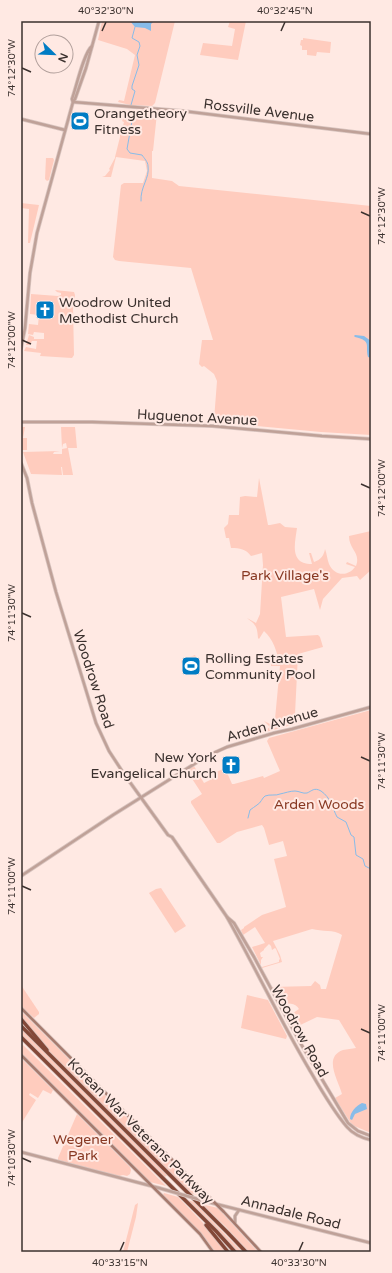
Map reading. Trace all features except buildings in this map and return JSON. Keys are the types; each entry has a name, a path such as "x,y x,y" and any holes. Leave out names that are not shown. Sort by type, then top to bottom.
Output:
{"highway":[{"path":"21,1019 44,1046 52,1058"},
{"name":"Korean War Veterans Parkway","path":"21,1026 246,1252"},
{"name":"Korean War Veterans Parkway","path":"21,1037 216,1231 235,1252"},
{"path":"21,1040 42,1058"},
{"path":"187,1203 228,1252"}],"main road":[{"path":"21,1008 216,1204 261,1252"},
{"path":"21,1055 203,1238 213,1252"}],"street":[{"path":"21,348 25,328 30,273 37,233 73,102 86,68 99,21"},
{"path":"73,102 72,99 88,49 92,46"},
{"path":"82,67 86,68"},
{"name":"Rossville Avenue","path":"73,102 183,112 371,134"},
{"path":"21,119 65,130"},
{"name":"Huguenot Avenue","path":"21,422 92,422 212,426 371,439"},
{"name":"Woodrow Road","path":"21,463 26,476 59,604 96,723 109,750 140,797 168,835 172,837 227,917 294,1043 320,1088 347,1127 353,1133 371,1140"},
{"name":"Arden Avenue","path":"21,876 140,797 196,762 224,748 274,732 292,729 371,707"},
{"name":"Woodrow Road","path":"227,917 234,923 254,957 301,1044 348,1123 358,1131 371,1136"},
{"name":"Annadale Road","path":"21,1152 208,1202 371,1243"},
{"path":"234,1223 240,1210"}],"green space":[{"path":"102,21 175,21 155,103 152,106 130,105 118,102 119,100 124,101 135,55 127,49 98,40"},
{"path":"230,21 246,21 238,60 200,55 203,43 232,46 235,29 228,27"},
{"path":"303,38 331,42 330,53 317,52 316,56 307,55 307,50 302,50 302,46 300,45"},
{"path":"124,111 157,113 152,151 152,178 172,181 179,186 371,206 371,435 215,422 217,381 214,374 199,364 202,340 213,340 191,268 119,261 115,260 113,257 121,185 124,183 143,183 147,171 145,161 116,157 111,177 102,177 105,176 110,170 109,169 115,158 120,137 120,130 122,130 124,122 122,121"},
{"path":"46,158 53,158 54,160 49,180 47,181 45,179"},
{"path":"21,203 39,205 30,243 28,243 29,209 21,208"},
{"path":"55,290 74,292 75,295 73,307 74,355 72,358 40,356 41,353 24,351 26,347 36,349 37,341 32,341 30,345 26,345 29,335 34,337 34,339 44,339 44,333 34,332 33,335 28,334 29,324 38,325 39,315 30,314 31,294 61,295 61,293"},
{"path":"21,427 25,427 23,438 27,438 27,450 22,450 21,448"},
{"path":"61,427 75,427 77,448 68,448 73,475 63,475 62,467 62,475 31,474 23,452 60,451 54,452 53,454 62,454 62,449 67,448 66,443 63,444 62,448"},
{"name":"Park Village's","path":"259,478 268,525 280,523 285,527 297,528 295,552 297,557 305,563 312,564 309,553 311,553 314,562 322,557 325,549 331,568 338,573 345,574 355,567 346,564 347,562 356,566 357,561 357,557 351,545 349,536 371,531 371,570 360,580 357,576 342,578 323,599 320,610 314,589 281,597 286,637 318,635 323,647 298,654 295,714 297,715 295,716 296,722 299,723 262,733 270,727 264,721 272,725 275,719 280,666 271,666 271,664 279,663 276,650 270,638 264,631 259,639 256,626 247,618 256,623 260,614 263,565 262,553 251,556 242,549 231,548 229,538 226,538 224,528 228,524 229,515 239,515 240,497 257,497"},
{"name":"Rolling Estates Community Pool","path":"195,655 199,663 197,668 188,673 181,662 182,660"},
{"name":"Arden Woods","path":"371,710 371,1133 352,1125 335,1098 342,1094 335,1076 333,1063 334,1058 337,1053 343,1050 356,1048 339,1020 317,1017 294,1028 287,1017 299,1009 293,1004 280,1003 272,987 311,986 315,981 320,985 321,989 326,989 342,935 335,932 312,929 273,941 282,962 262,968 279,962 280,959 276,949 275,948 272,950 269,944 260,953 261,957 263,957 261,960 261,965 252,947 265,943 255,927 243,935 241,930 262,915 286,907 274,859 287,856 283,841 269,845 262,825 237,832 220,843 217,843 191,803 191,801 202,794 187,771 194,766 204,783 212,779 210,775 225,768 232,784 263,776 264,778 280,771 267,741 269,738"},
{"path":"161,888 186,926 175,933 149,893"},
{"path":"21,985 39,1012 39,1014 34,1018 21,1006"},
{"path":"247,995 268,1000 287,1036 286,1039 241,1028"},
{"path":"21,1011 206,1197 189,1193 52,1055 21,1018"},
{"path":"21,1029 167,1176 164,1177 161,1175 21,1035"},
{"path":"21,1043 166,1186 150,1182 21,1053"},
{"path":"21,1058 53,1090 51,1094 43,1090 38,1098 30,1093 29,1095 36,1100 21,1124"},
{"name":"Wegener Park","path":"77,1114 130,1167 130,1174 127,1176 119,1176 58,1160"},
{"path":"164,1193 178,1197 205,1225 227,1252 215,1252 202,1235 163,1195"},
{"path":"184,1199 194,1202 242,1252 236,1252"},
{"path":"138,1203 127,1252 123,1252 135,1205"},
{"path":"201,1204 218,1208 258,1252 249,1252 225,1226"}],"water":[{"path":"130,21 154,21 151,24 151,31 145,28 135,27"},
{"path":"355,335 364,336 371,341 371,358 368,357 366,342 355,337"},
{"path":"362,1103 366,1104 367,1109 355,1114 352,1120 350,1119 354,1110"}],"waterway":[{"path":"131,105 135,91 132,89 132,86 139,65 137,55 140,46 139,42 132,38 135,27"},
{"path":"132,121 127,149 130,153 142,155 148,166 148,175 142,191 141,201"},
{"path":"248,818 250,810 265,796 278,795 293,791 307,793 315,789 319,790 329,800 337,817 346,822 351,835 354,837 356,855 363,859 365,866 371,869"}],"place":[{"name":"Orangetheory Fitness","path":"80,121"},
{"name":"Woodrow United Methodist Church","path":"45,310"},
{"name":"Rolling Estates Community Pool","path":"191,666"},
{"name":"New York Evangelical Church","path":"231,765"}]}
